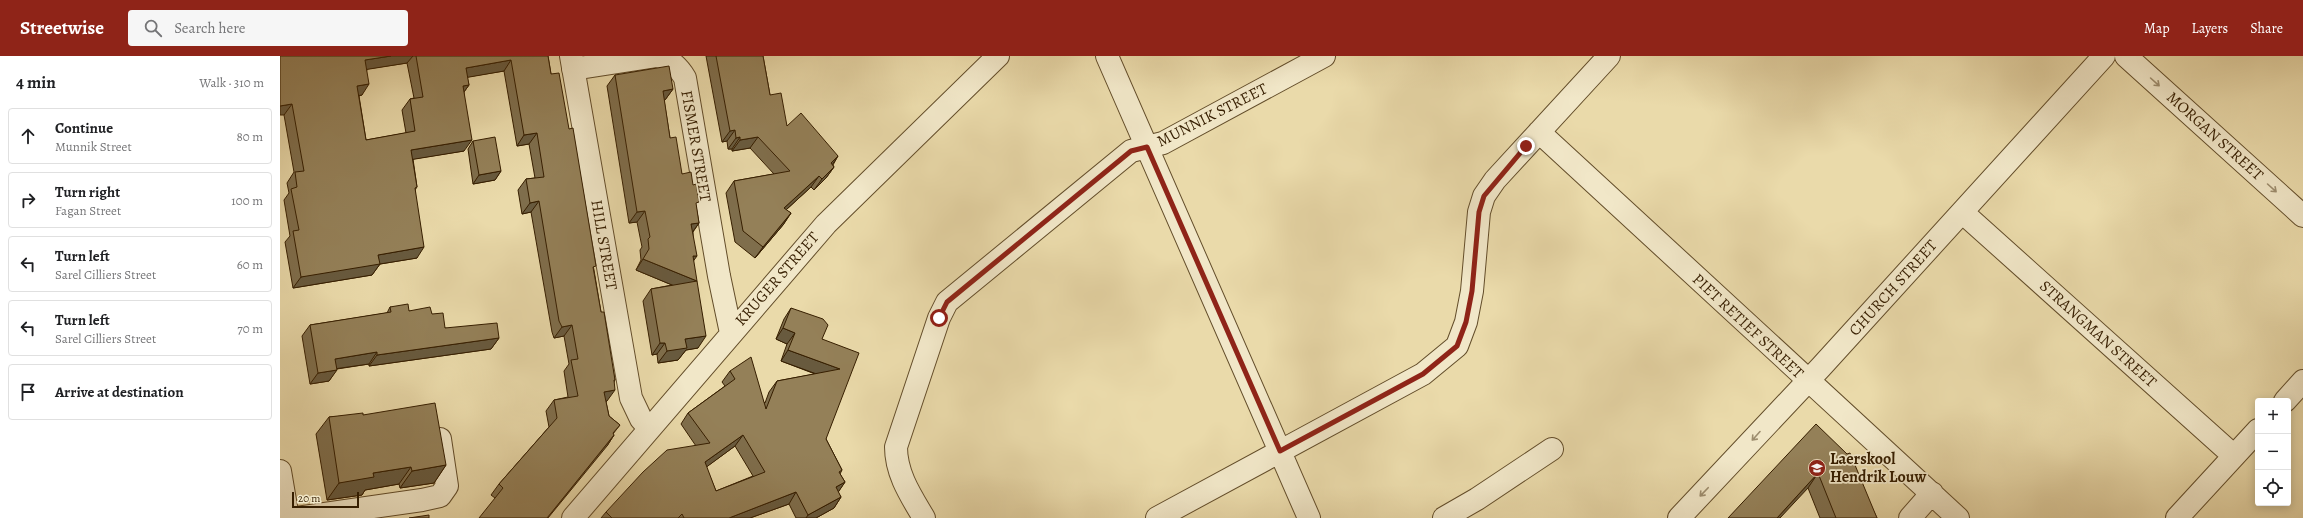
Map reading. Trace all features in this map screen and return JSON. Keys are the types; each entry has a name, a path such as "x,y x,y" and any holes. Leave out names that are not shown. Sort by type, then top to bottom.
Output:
{"street":[{"name":"FISMER STREET","path":"572,62 657,56 666,58 680,70 685,78 719,276 731,333"},
{"name":"KRUGER STREET","path":"573,518 826,224 998,56"},
{"path":"1107,56 1310,518"},
{"name":"MUNNIK STREET","path":"924,518 902,479 898,467 896,447 939,318 947,302 1131,151 1163,143 1324,56"},
{"path":"1157,518 1423,374 1457,346 1466,322 1472,291 1479,212 1484,196 1539,132 1609,56"},
{"name":"CHURCH STREET","path":"1679,518 1808,381 2104,56"},
{"name":"MORGAN STREET","path":"2126,56 2303,216"},
{"name":"HILL STREET","path":"572,62 631,398 640,419 649,428"},
{"name":"PIET RETIEF STREET","path":"1539,132 1958,518"},
{"name":"STRANGMAN STREET","path":"1962,212 2234,456"},
{"path":"2288,398 2303,381"},
{"path":"297,518 422,500 440,496 447,486 437,417"},
{"path":"2177,518 2255,433"},
{"path":"1444,518 1476,499 1552,449"},
{"path":"280,471 288,518"},
{"path":"1910,518 1932,494"}],"building":[{"path":"280,56 391,56 365,60 369,84 357,86 366,140 415,131 410,99 423,97 416,56 548,56 551,74 559,73 569,129 573,128 596,266 593,267 601,312 604,312 615,380 615,390 604,392 609,416 620,425 613,433 614,435 547,518 479,518 503,488 499,484 557,418 554,400 578,396 571,360 578,359 572,325 562,327 559,321 539,201 530,203 526,179 544,177 537,133 524,135 511,60 466,68 469,85 463,86 472,140 411,150 424,247 378,255 380,264 301,277 293,231 299,230 291,189 297,187 295,172 304,171 292,104 280,106"},
{"path":"716,56 763,56 770,95 781,93 787,126 801,113 838,156 831,163 834,167 822,179 819,176 784,208 791,213 763,247 743,231 734,181 790,171 758,137 740,140 740,137 736,138 735,130 730,131"},
{"path":"669,66 673,89 663,91 670,138 676,137 682,174 691,172 693,185 696,184 699,202 696,203 699,223 691,224 697,256 693,256 697,281 643,259 649,249 648,239 650,237 645,211 637,212 615,75"},
{"path":"495,137 501,171 479,175 473,141"},
{"path":"697,281 706,336 685,339 687,348 667,351 665,343 660,343 651,289"},
{"path":"408,304 409,311 430,307 432,314 443,313 445,328 497,323 499,338 377,355 377,352 335,359 337,370 318,373 310,325 391,312 390,307"},
{"path":"791,308 823,319 828,325 822,339 859,353 826,439 842,470 839,472 845,482 836,487 841,497 808,515 796,492 729,518 684,518 682,514 678,518 612,518 606,512 643,472 667,450 710,443 688,413 735,379 730,371 751,357 766,409 777,381 840,369 788,350 795,333 783,328","holes":["743,435 765,472 716,491 705,462"]},
{"path":"435,403 446,465 412,471 411,467 373,473 374,477 339,483 329,417 363,413 363,415"},
{"name":"Laerskool Hendrik Louw","path":"1816,424 1847,454 1850,453 1877,518 1836,518 1818,473 1777,518 1728,518"},
{"path":"429,515 429,518 409,518"}],"place":[{"name":"Laerskool Hendrik Louw","path":"1817,468"}],"route":[{"path":"939,318 947,302 1131,151 1147,147 1280,451 1423,374 1457,346 1466,322 1472,291 1479,212 1484,196 1495,180 1526,146"}]}
